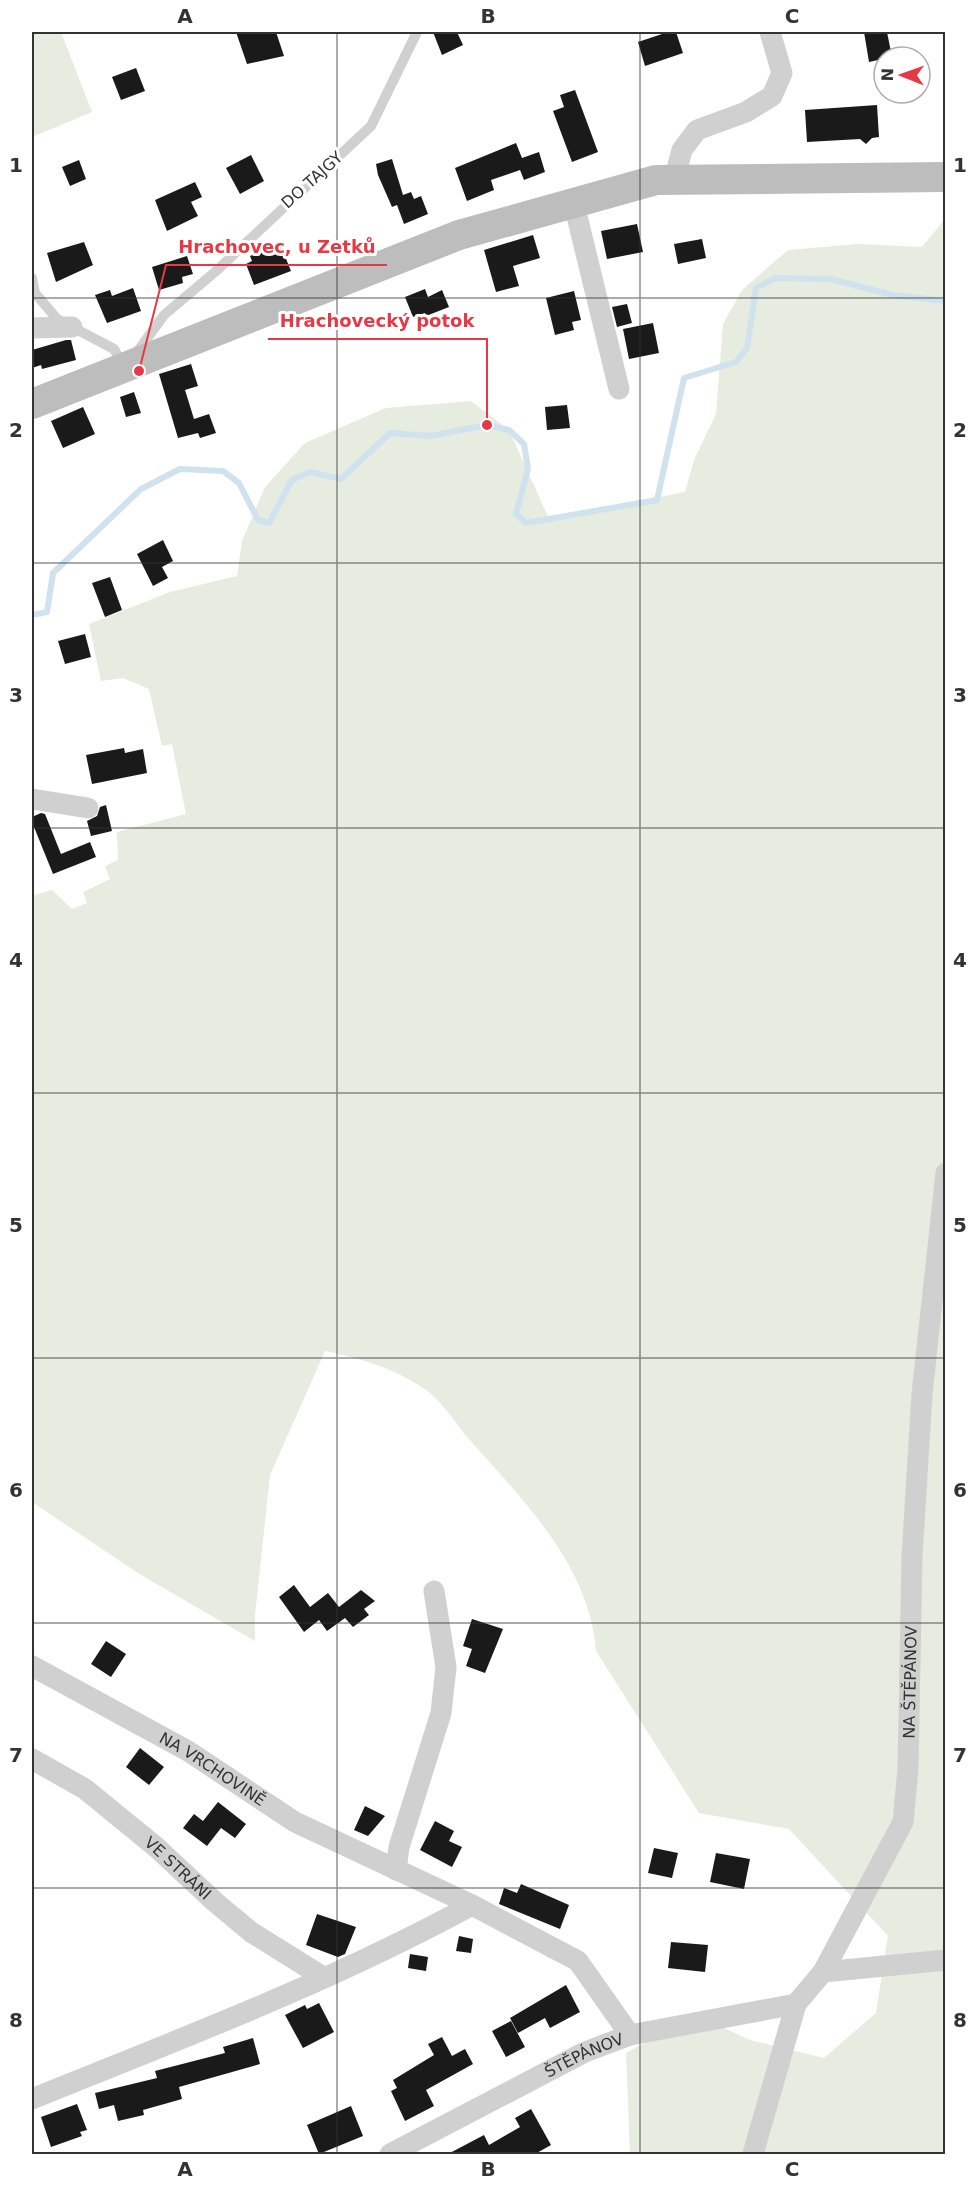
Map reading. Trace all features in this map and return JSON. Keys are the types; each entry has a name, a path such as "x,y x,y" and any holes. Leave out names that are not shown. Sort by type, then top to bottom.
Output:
{"street":[{"path":"674,180 682,150 697,130 746,112 772,96 782,73 770,32"},
{"path":"32,404 459,235 656,180 945,177"},
{"path":"574,204 619,389"},
{"path":"32,328 72,327"},
{"path":"32,799 88,808"},
{"name":"NA ŠTĚPÁNOV","path":"753,2154 796,2004 824,1972 903,1822 908,1769 912,1557 922,1394 945,1173"},
{"path":"396,1870 399,1847 441,1713 446,1666 434,1591"},
{"name":"NA VRCHOVINĚ","path":"32,1666 189,1751 295,1822 472,1905 578,1961 630,2035"},
{"name":"VE STRÁNI","path":"32,1759 85,1789 156,1846 215,1902 251,1932 323,1977"},
{"path":"32,2099 258,2008 416,1936 472,1905"},
{"path":"824,1972 945,1960"},
{"name":"ŠTĚPÁNOV","path":"390,2154 585,2052 630,2035 796,2004"}],"lane":[{"name":"DO TAJGY","path":"125,367 164,315 215,272 371,126 417,32"},
{"path":"32,278 35,293 57,319 114,349 125,367"}],"shaded area":[{"path":"32,32 61,32 92,112 32,137"},
{"path":"945,219 945,2154 630,2154 626,2053 696,2015 750,2040 824,2058 876,2013 888,1936 789,1829 699,1813 596,1651 591,1620 581,1591 550,1536 531,1510 442,1405 430,1393 412,1381 388,1369 325,1351 270,1475 255,1615 255,1641 141,1575 32,1502 32,896 52,890 72,909 87,903 83,892 110,879 105,866 118,860 117,832 186,814 172,744 162,746 149,689 123,678 101,681 89,624 170,592 237,576 242,541 265,487 305,443 386,408 471,401 509,430 549,519 685,492 694,460 716,414 723,324 742,290 788,250 858,244 922,247"}],"building":[{"path":"236,32 276,32 284,56 247,64"},
{"path":"433,32 457,32 463,45 442,55"},
{"path":"668,32 676,32 683,53 645,66 638,42"},
{"path":"864,32 887,32 890,45 872,45 872,61 869,62"},
{"path":"136,68 145,91 121,100 112,77"},
{"path":"575,90 598,152 572,162 553,111 564,107 560,95"},
{"path":"877,105 879,137 872,138 866,144 860,139 807,142 805,110"},
{"path":"516,143 522,158 539,152 545,172 524,180 520,170 491,180 494,190 467,201 455,168"},
{"path":"251,155 264,181 240,194 226,168"},
{"path":"392,159 403,195 411,192 414,199 421,196 428,214 404,224 397,205 392,207 378,175 376,164"},
{"path":"79,160 86,179 70,186 62,167"},
{"path":"195,182 202,197 191,202 198,216 167,231 155,200"},
{"path":"637,224 643,252 607,259 601,231"},
{"path":"533,235 540,258 513,266 519,286 496,292 484,250"},
{"path":"702,239 706,258 678,264 674,244"},
{"path":"84,242 93,265 56,282 47,253"},
{"path":"280,244 291,271 254,285 246,264 252,261 250,256"},
{"path":"187,256 193,274 182,277 183,283 159,290 152,267"},
{"path":"133,288 141,311 107,323 95,295 110,290 112,296"},
{"path":"425,289 428,297 442,290 449,307 426,316 425,313 413,317 405,297"},
{"path":"574,291 581,320 572,322 574,330 555,335 546,298"},
{"path":"627,304 632,323 617,327 612,307"},
{"path":"653,323 659,353 629,359 623,329"},
{"path":"71,340 76,360 42,369 41,365 32,368 32,350"},
{"path":"191,364 198,386 185,390 194,419 209,414 216,433 200,438 198,433 178,438 159,374"},
{"path":"134,392 141,413 126,417 120,397"},
{"path":"567,405 570,428 547,430 545,407"},
{"path":"83,407 95,434 63,448 51,421"},
{"path":"163,540 173,561 162,567 168,578 153,586 137,554"},
{"path":"110,577 122,610 105,617 92,583"},
{"path":"85,634 91,657 65,664 58,641"},
{"path":"124,748 125,753 143,749 147,773 92,784 86,755"},
{"path":"106,805 112,831 91,836 87,821 97,816 100,807"},
{"path":"41,813 45,814 61,854 90,842 96,857 53,874 32,822 32,817"},
{"path":"294,1585 310,1607 328,1593 339,1607 361,1590 375,1601 364,1609 369,1615 353,1627 345,1618 327,1631 319,1620 304,1632 279,1597"},
{"path":"472,1619 503,1629 485,1673 466,1666 472,1649 463,1646"},
{"path":"106,1641 126,1654 111,1677 91,1664"},
{"path":"140,1748 164,1767 149,1785 126,1767"},
{"path":"218,1802 246,1824 235,1838 221,1828 207,1846 183,1828 194,1814 203,1821"},
{"path":"365,1806 385,1816 368,1836 354,1830"},
{"path":"435,1821 454,1831 449,1841 462,1847 452,1867 420,1850"},
{"path":"654,1848 678,1853 672,1878 648,1873"},
{"path":"716,1853 750,1859 744,1889 710,1882"},
{"path":"521,1884 569,1905 560,1929 499,1904 504,1888 517,1893"},
{"path":"317,1914 356,1927 345,1954 338,1957 306,1945"},
{"path":"459,1936 473,1939 471,1953 456,1951"},
{"path":"671,1942 708,1945 705,1972 668,1968"},
{"path":"410,1954 428,1957 426,1971 408,1968"},
{"path":"566,1985 580,2012 550,2028 545,2018 518,2033 510,2018"},
{"path":"319,2003 334,2032 303,2048 285,2015 305,2005 307,2009"},
{"path":"511,2021 525,2047 506,2057 492,2031"},
{"path":"442,2037 452,2056 465,2049 473,2064 426,2090 434,2106 405,2121 391,2091 397,2088 393,2080 434,2055 428,2044"},
{"path":"253,2038 260,2064 179,2087 182,2099 143,2110 144,2115 118,2121 114,2105 99,2109 95,2093 157,2078 155,2071 225,2053 223,2047"},
{"path":"77,2104 87,2130 80,2132 82,2136 51,2147 41,2117"},
{"path":"351,2106 363,2136 319,2154 307,2125"},
{"path":"531,2109 551,2145 535,2154 448,2154 484,2135 489,2145 520,2127 515,2118"}],"waterway":[{"path":"32,615 47,612 53,573 141,489 180,469 223,471 239,483 258,520 269,523 292,480 310,472 341,479 390,433 430,436 487,425 509,430 524,444 528,469 516,514 526,523 657,500 684,378 736,362 747,348 756,288 775,278 831,279 892,295 946,301"}],"place":[{"name":"Hrachovec, u Zetků","path":"139,371"},
{"name":"Hrachovecký potok","path":"487,425"}]}
